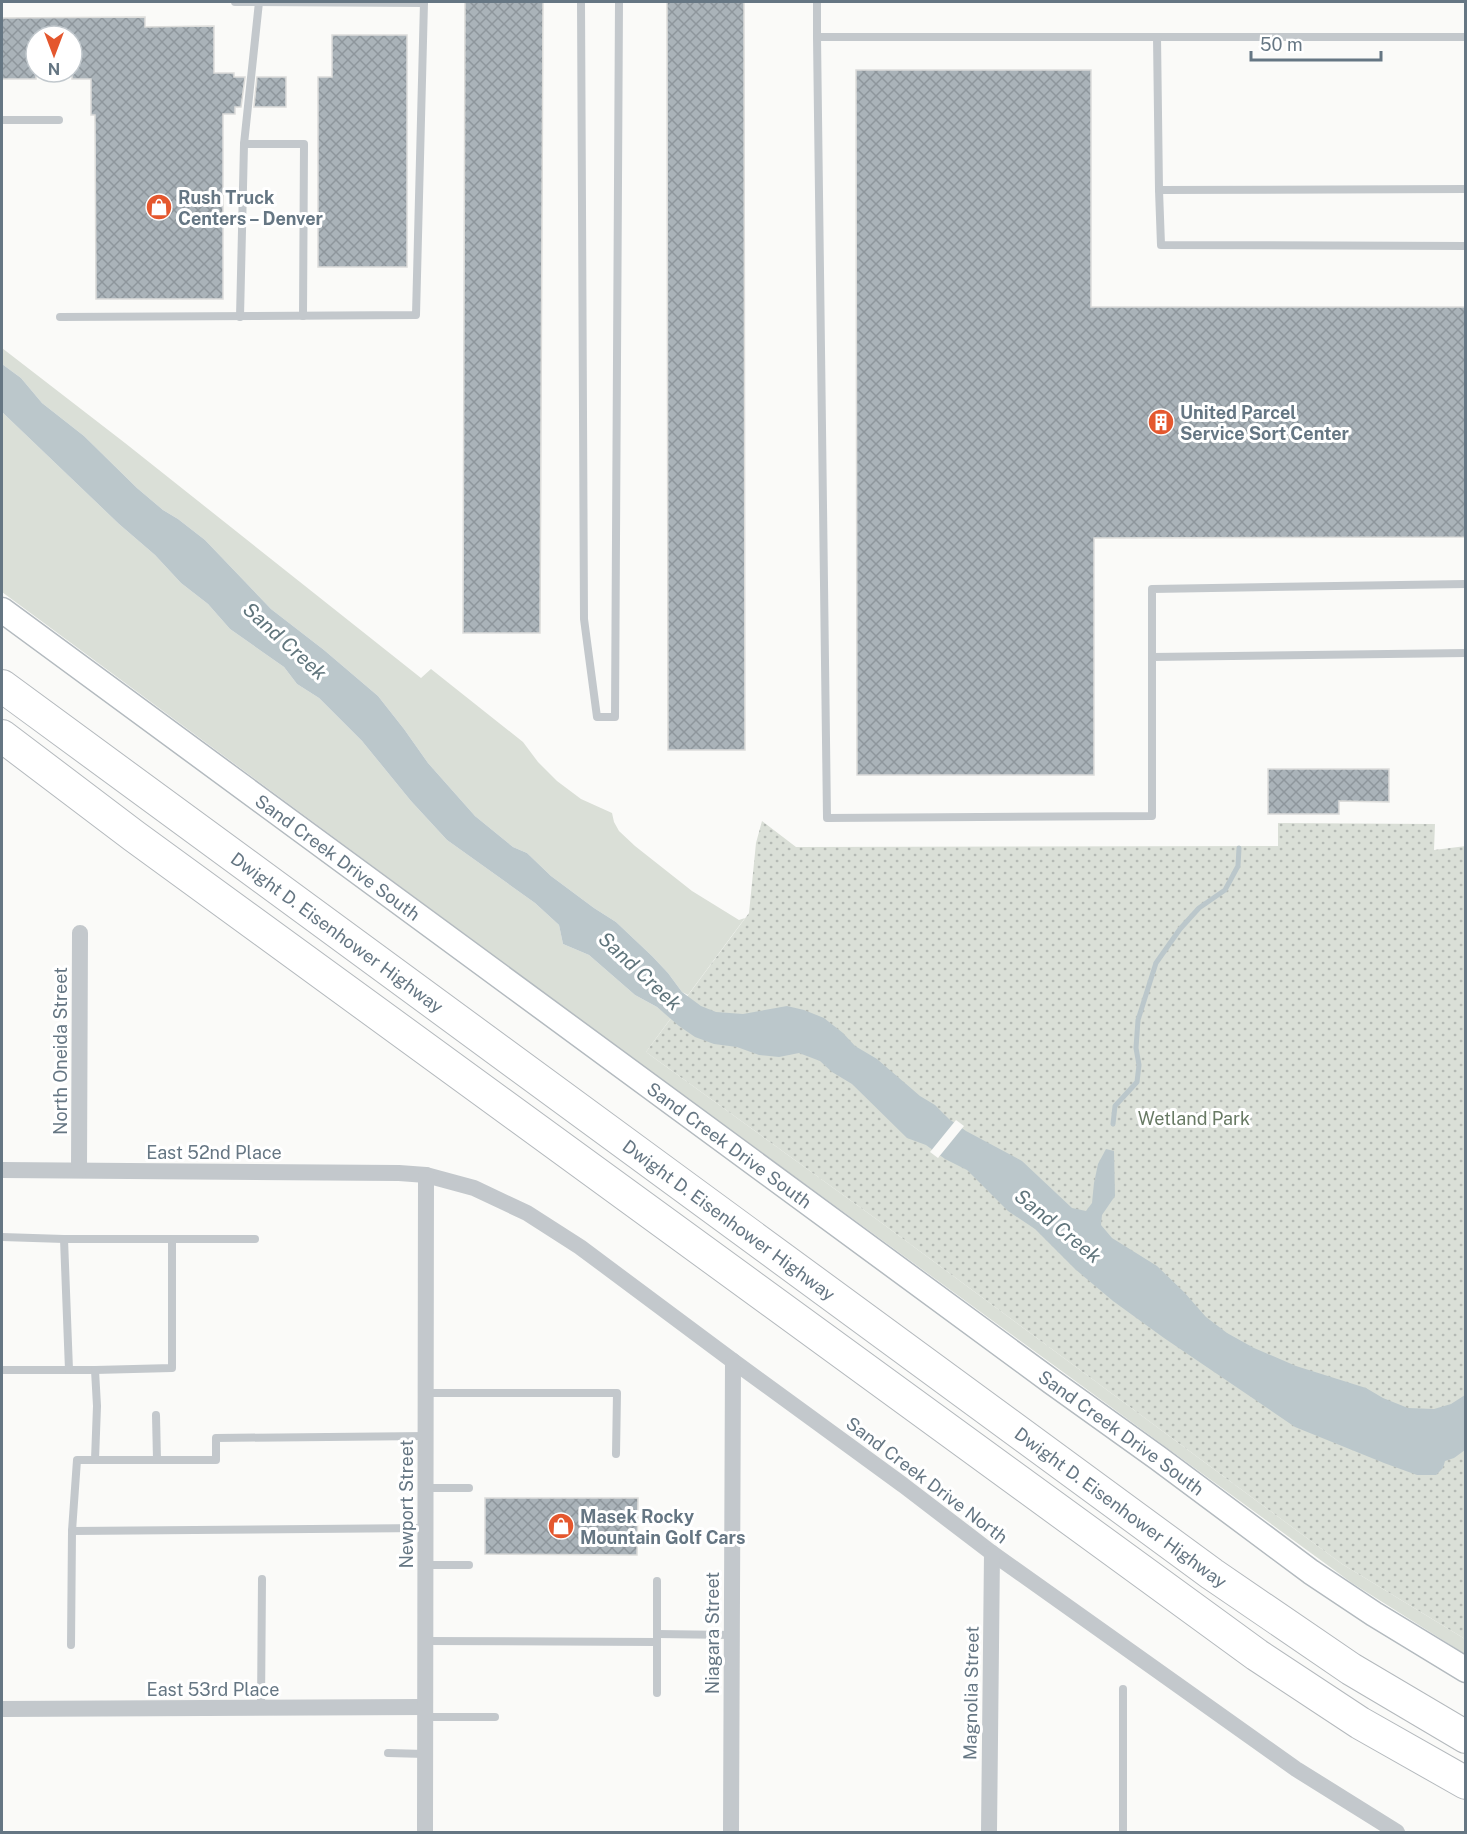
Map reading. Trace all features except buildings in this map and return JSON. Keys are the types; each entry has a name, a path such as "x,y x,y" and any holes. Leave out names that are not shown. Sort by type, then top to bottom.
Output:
{"highway":[{"name":"Dwight D. Eisenhower Highway","path":"2,686 1221,1580 1351,1669 1466,1737"},
{"path":"2,736 208,890 1257,1655 1360,1723 1466,1783"}],"main road":[{"name":"Sand Creek Drive South","path":"2,610 1311,1572 1374,1614 1466,1670"}],"street":[{"name":"North Oneida Street","path":"80,933 80,1170"},
{"name":"East 52nd Place","path":"2,1170 426,1175"},
{"name":"Sand Creek Drive North","path":"426,1175 474,1188 527,1213 580,1247 992,1553 1296,1769 1397,1833"},
{"name":"Newport Street","path":"425,1833 426,1175"},
{"name":"Niagara Street","path":"731,1833 733,1361"},
{"name":"Magnolia Street","path":"988,1833 992,1553"},
{"name":"East 53rd Place","path":"2,1708 261,1708 425,1712"}],"lane":[{"path":"60,317 416,315 424,2 235,2"},
{"path":"240,316 244,144 259,2"},
{"path":"581,2 584,619 597,717 615,717 619,2"},
{"path":"817,2 827,818 1152,816 1152,589 1466,584"},
{"path":"817,38 1466,38"},
{"path":"1157,38 1161,245 1466,246"},
{"path":"2,120 59,120"},
{"path":"244,144 304,144 303,316"},
{"path":"1159,190 1466,189"},
{"path":"1152,657 1466,653"},
{"path":"2,1237 255,1239"},
{"path":"64,1239 69,1370"},
{"path":"2,1370 172,1368 172,1239"},
{"path":"95,1370 97,1406 95,1460"},
{"path":"426,1393 617,1393 616,1454"},
{"path":"156,1415 157,1460"},
{"path":"70,1645 72,1531 77,1460 216,1460 216,1438 426,1436"},
{"path":"425,1488 469,1488"},
{"path":"72,1531 425,1528"},
{"path":"425,1565 469,1565"},
{"path":"261,1708 262,1579"},
{"path":"657,1581 657,1693"},
{"path":"425,1641 732,1635"},
{"path":"1123,1689 1124,1833"},
{"path":"425,1712 495,1717"},
{"path":"388,1753 425,1754"}],"green space":[{"path":"2,348 421,678 431,669 523,742 538,762 557,781 581,799 612,813 619,831 692,891 739,920 745,918 688,995 682,992 652,956 616,922 551,876 527,853 513,847 475,816 428,763 378,696 271,609 205,540 163,510 84,436 42,403 21,378 2,364"},
{"path":"2,412 119,524 155,555 181,583 208,604 230,629 284,667 297,684 319,698 362,741 411,801 447,840 535,903 559,925 563,944 589,955 635,995 671,1018 646,1052 879,1221 1342,1564 1465,1639 1465,1654 1352,1583 638,1062 2,592"},
{"name":"Wetland Park","path":"762,821 796,847 1278,846 1278,823 1435,824 1434,850 1466,846 1465,1639 1342,1564 879,1221 646,1052 749,913 756,843"}],"water":[{"name":"Sand Creek","path":"2,364 21,378 42,403 84,436 137,488 205,540 271,609 378,696 428,763 475,816 513,847 527,853 551,876 616,922 652,956 682,992 701,1006 716,1012 743,1014 787,1006 824,1018 855,1046 877,1059 949,1119 966,1131 1022,1161 1072,1208 1086,1211 1092,1203 1098,1164 1106,1149 1114,1151 1115,1196 1102,1215 1101,1225 1112,1238 1157,1266 1206,1317 1227,1333 1254,1348 1296,1366 1366,1388 1408,1408 1434,1409 1451,1404 1465,1395 1465,1450 1445,1461 1443,1468 1436,1475 1417,1475 1295,1427 1113,1301 1075,1269 1035,1229 1008,1211 967,1170 945,1159 926,1145 907,1138 852,1084 832,1072 820,1061 799,1053 779,1057 759,1055 695,1037 657,1007 635,995 589,955 563,944 559,925 535,903 447,840 411,801 362,741 319,698 297,684 284,667 230,629 208,604 181,583 155,555 119,524 2,412"}],"pier":[{"path":"956,1120 964,1126 938,1158 930,1152"}],"waterway":[{"path":"1113,1124 1115,1106 1137,1082 1138,1020 1156,963 1180,929 1199,908 1225,890 1238,866 1239,848"}],"place":[{"name":"Rush Truck Centers – Denver","path":"159,207"},
{"name":"United Parcel Service Sort Center","path":"1161,422"},
{"name":"Masek Rocky Mountain Golf Cars","path":"561,1526"}]}
